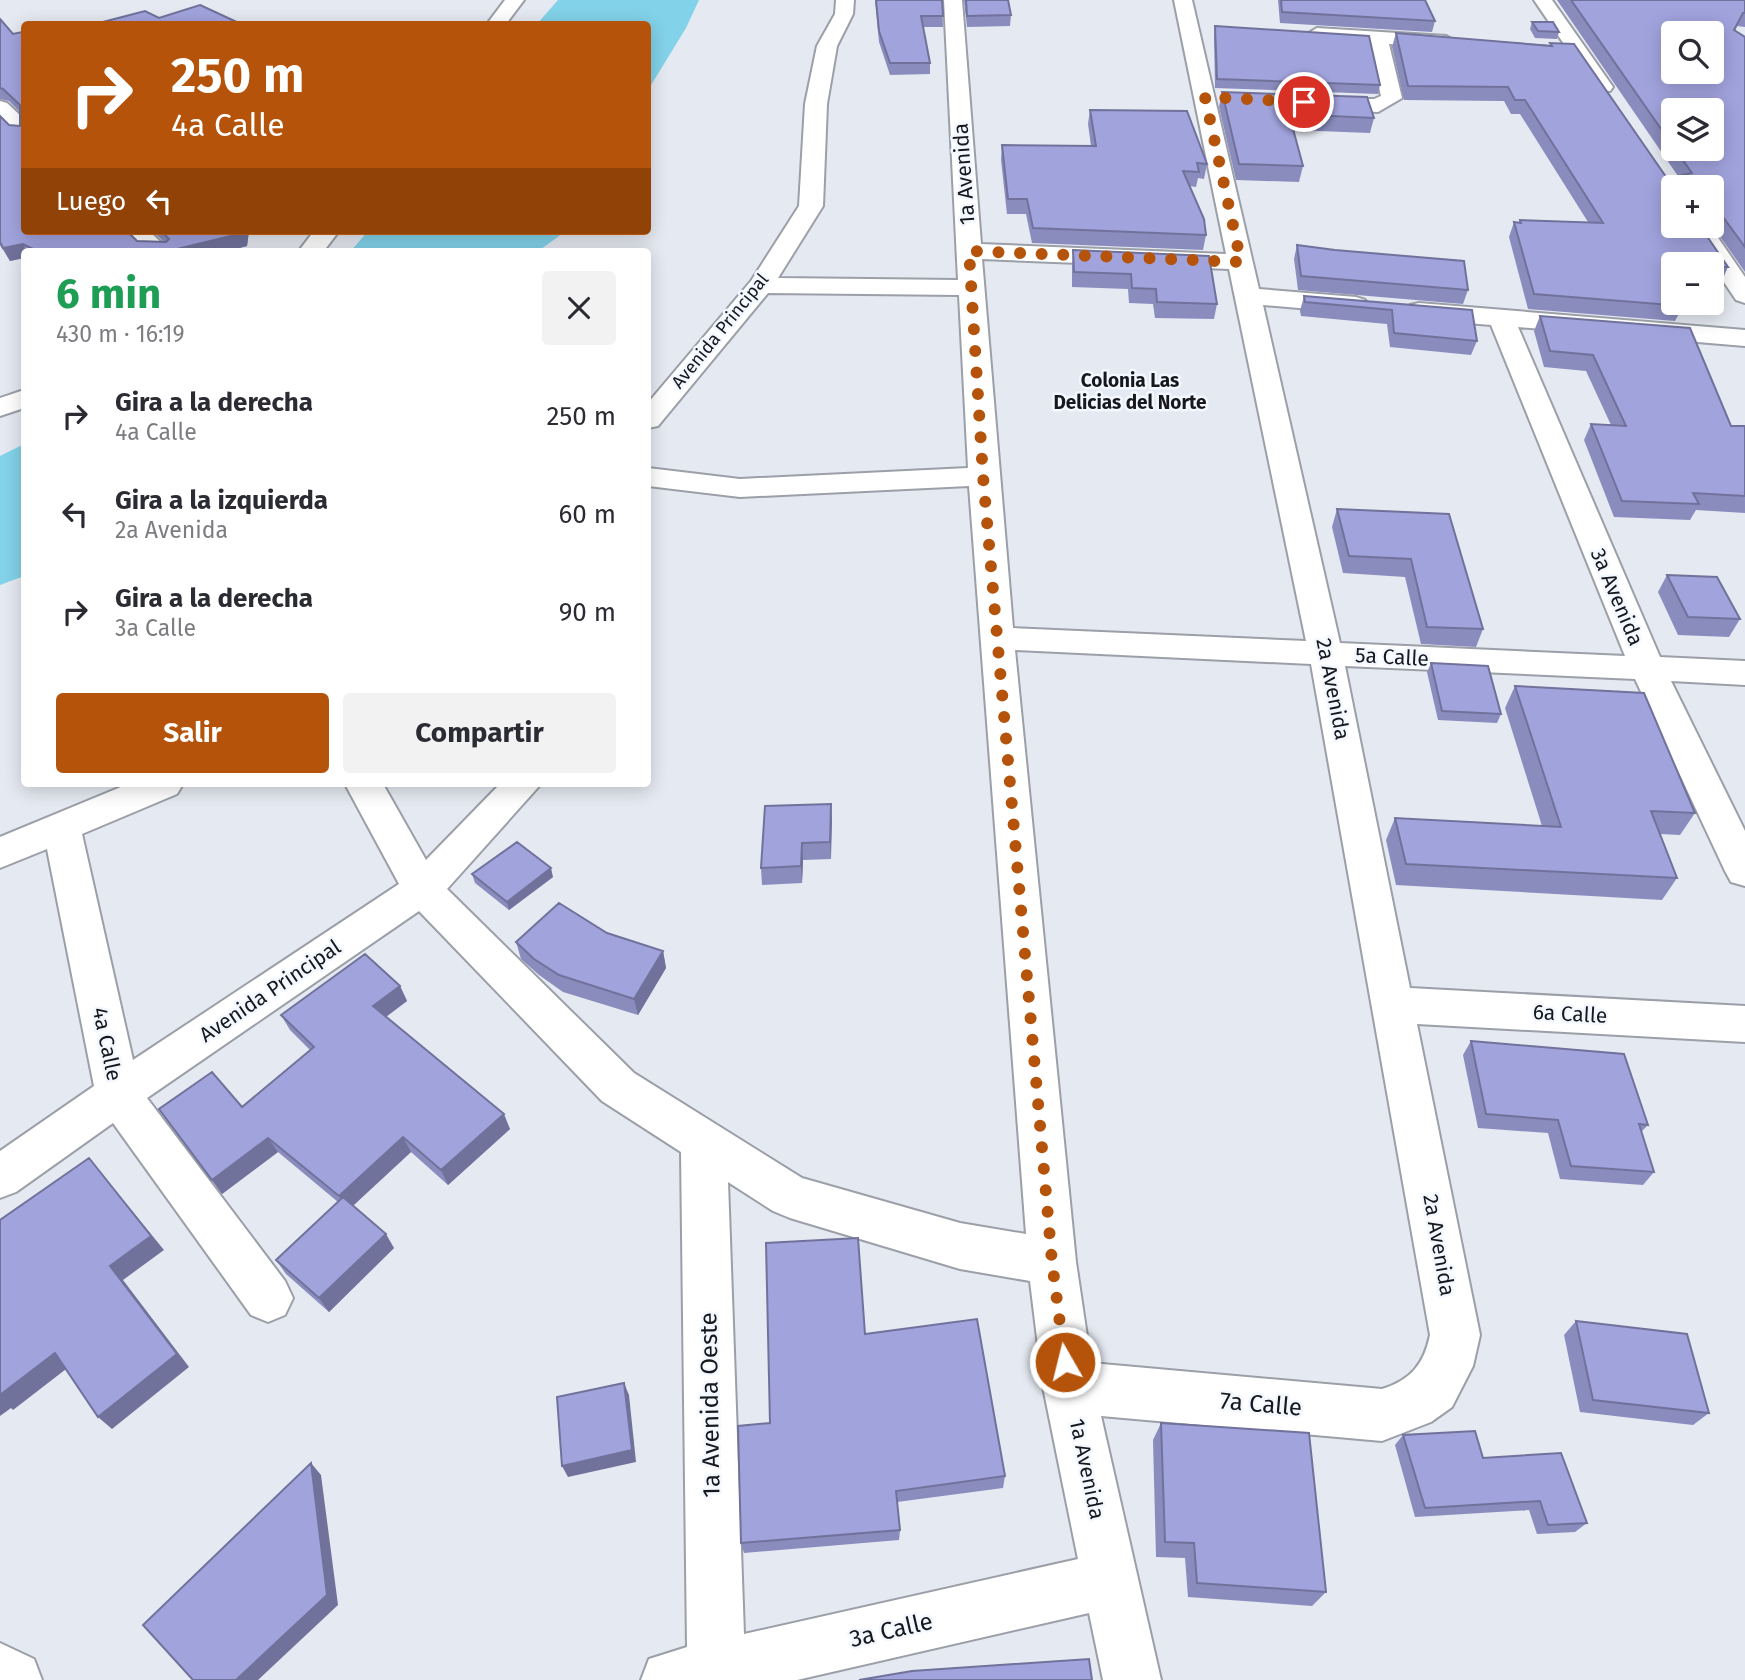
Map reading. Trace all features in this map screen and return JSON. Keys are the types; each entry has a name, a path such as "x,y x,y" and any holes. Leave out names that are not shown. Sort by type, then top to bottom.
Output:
{"street":[{"path":"498,21 516,0"},
{"name":"Avenida Principal","path":"651,415 761,285 811,205 816,104 827,46 844,14 845,0"},
{"name":"1a Avenida","path":"953,0 983,476 1052,1262 1069,1387 1132,1680"},
{"path":"1543,0 1614,103"},
{"name":"2a Avenida","path":"1192,17 1218,97 1241,262 1326,654 1395,1005 1455,1335 1452,1358 1443,1380"},
{"path":"1297,33 1471,43"},
{"path":"1298,102 1378,106 1392,98 1378,38"},
{"path":"1551,48 1577,49"},
{"path":"1,108 21,104"},
{"path":"1,108 21,127"},
{"path":"139,235 154,248"},
{"path":"1706,238 1745,295"},
{"path":"761,285 970,270 1241,262"},
{"path":"1249,296 1745,338"},
{"name":"3a Avenida","path":"1501,317 1647,668 1745,871"},
{"path":"0,408 21,399"},
{"path":"651,477 740,488 983,476"},
{"name":"5a Calle","path":"997,638 1745,673"},
{"path":"0,853 157,787"},
{"path":"366,787 422,889 618,1087 790,1196 960,1246 1052,1262"},
{"name":"Avenida Principal","path":"0,1177 422,889 519,787"},
{"name":"4a Calle","path":"62,829 118,1094 268,1298"},
{"name":"6a Calle","path":"1395,1005 1745,1024"},
{"name":"1a Avenida Oeste","path":"693,1675 704,1141"},
{"name":"7a Calle","path":"1069,1387 1382,1415 1406,1408 1427,1396 1443,1380"},
{"name":"3a Calle","path":"693,1675 1111,1580"},
{"path":"0,1672 13,1680"}],"water":[{"path":"558,0 699,0 686,28 651,85 651,21 540,21"},
{"path":"365,235 560,235 543,248 353,248"},
{"path":"21,446 21,577 0,585 0,456"}],"building":[{"path":"876,0 942,0 943,16 921,16 930,63 890,63 879,31"},
{"path":"966,0 1008,0 1011,15 967,16"},
{"path":"1281,0 1425,0 1435,21 1282,12"},
{"path":"1571,0 1745,0 1745,13 1734,30 1745,37 1745,247 1724,218 1724,175 1682,175 1692,173 1684,161 1724,161 1724,98 1661,98 1661,129"},
{"path":"200,5 235,21 107,21 145,11 159,18"},
{"path":"0,19 13,34 21,32 21,235 131,235 137,241 166,242 169,239 165,235 235,235 181,248 31,248 23,244 3,248 0,242 0,116 9,125 20,126 20,105 0,88"},
{"path":"1532,22 1553,22 1559,32 1538,31"},
{"path":"1215,26 1369,36 1380,85 1217,79"},
{"path":"1396,33 1552,46 1550,43 1574,44 1665,175 1661,175 1661,238 1708,238 1718,252 1661,252 1661,304 1534,294 1514,222 1603,223 1525,100 1515,100 1508,87 1408,86"},
{"path":"1222,92 1367,97 1374,118 1289,114 1303,166 1239,164"},
{"path":"1090,110 1187,111 1207,164 1197,163 1199,172 1183,171 1204,219 1206,235 1033,228 1027,199 1008,199 1002,145 1096,146"},
{"path":"1297,245 1464,261 1468,290 1301,276"},
{"path":"1073,250 1209,256 1217,304 1157,302 1156,289 1132,288 1131,274 1074,272"},
{"path":"1304,296 1472,310 1477,341 1394,333 1392,310 1305,302"},
{"path":"1540,316 1690,328 1731,426 1745,426 1745,496 1693,493 1699,504 1622,501 1591,424 1626,426 1593,355 1550,351"},
{"path":"1337,509 1449,514 1483,629 1427,627 1411,559 1349,556"},
{"path":"1667,575 1717,577 1740,619 1688,617"},
{"path":"1431,663 1488,666 1501,714 1442,711"},
{"path":"1515,686 1644,693 1695,813 1651,811 1677,878 1406,864 1395,818 1561,827"},
{"path":"831,804 830,842 802,843 801,866 761,868 765,806"},
{"path":"517,842 551,868 507,902 472,874"},
{"path":"559,903 607,933 663,951 634,999 559,975 534,959 516,942"},
{"path":"365,954 400,986 373,1006 504,1114 441,1170 403,1137 339,1196 268,1138 212,1180 159,1109 212,1072 242,1107 314,1047 281,1015"},
{"path":"1471,1041 1624,1054 1648,1125 1639,1124 1654,1172 1571,1166 1558,1120 1486,1114"},
{"path":"89,1158 151,1236 110,1266 177,1354 98,1417 55,1353 0,1395 0,1220"},
{"path":"343,1197 386,1234 319,1298 276,1260"},
{"path":"858,1238 865,1334 977,1319 1005,1476 896,1491 900,1530 741,1543 738,1426 770,1423 766,1243"},
{"path":"1576,1321 1687,1334 1709,1413 1593,1400"},
{"path":"624,1383 632,1450 562,1466 557,1397"},
{"path":"1161,1423 1309,1433 1326,1592 1197,1583 1194,1543 1165,1542"},
{"path":"1475,1431 1483,1458 1561,1453 1587,1523 1548,1525 1540,1501 1425,1508 1403,1435"},
{"path":"311,1463 327,1595 236,1680 193,1680 143,1625"},
{"path":"1089,1659 1092,1680 859,1680 912,1671"}],"district":[{"name":"Colonia Las Delicias del Norte","path":"1130,391"}],"route":[{"path":"1065,1362 1052,1262 983,476 969,251 1241,262 1205,97 1304,102"}]}
